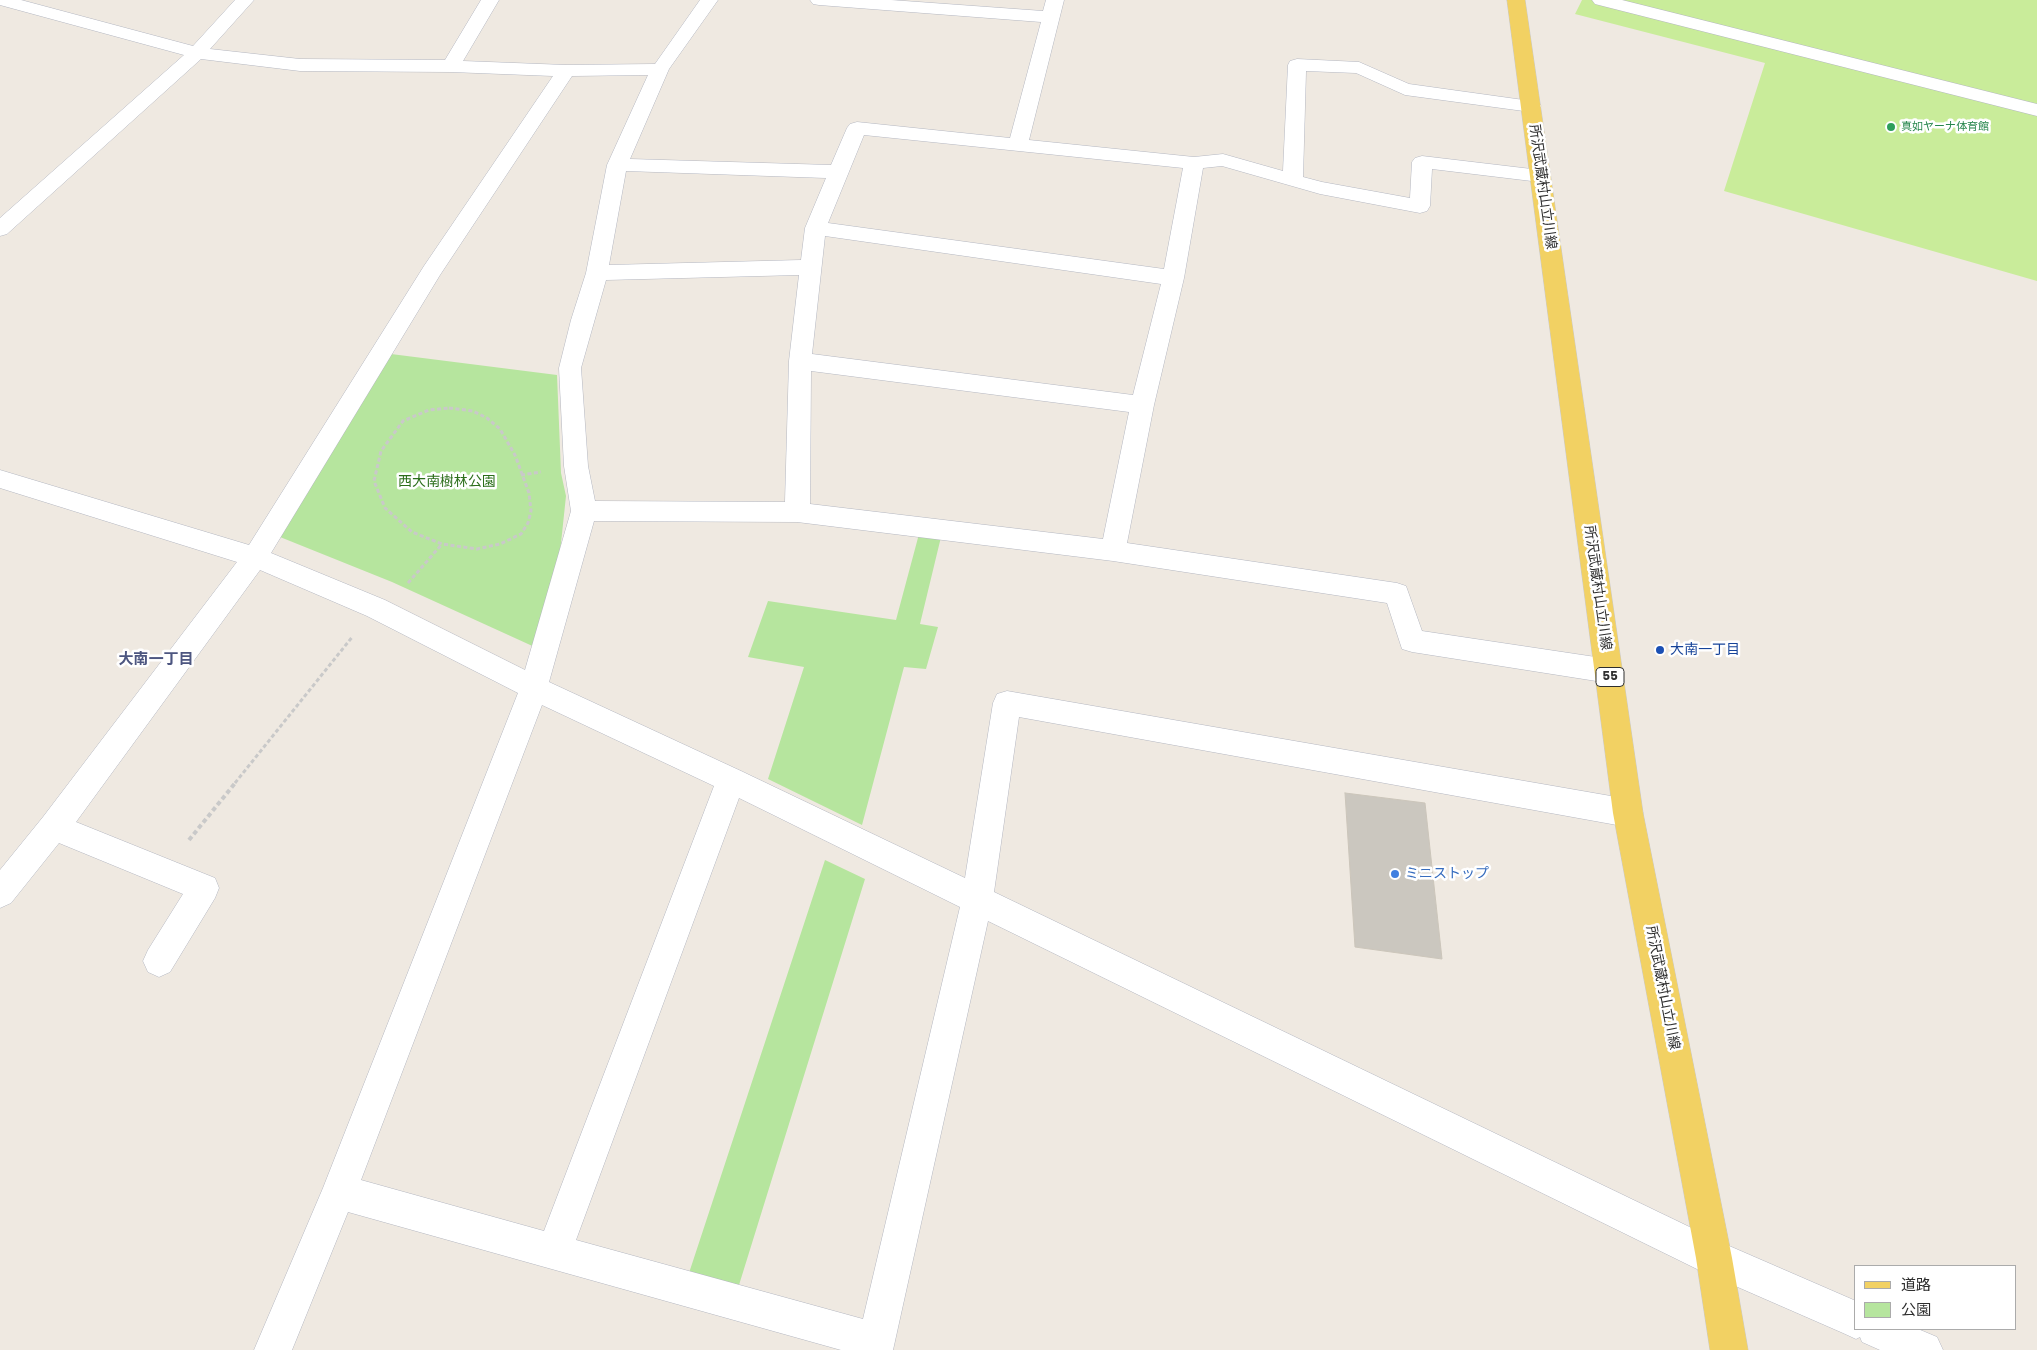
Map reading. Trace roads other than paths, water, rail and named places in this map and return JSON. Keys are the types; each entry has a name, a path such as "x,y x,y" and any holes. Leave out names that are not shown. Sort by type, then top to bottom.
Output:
{"main road":[{"name":"所沢武蔵村山立川線","path":"1516,0 1628,813 1730,1350"}],"street":[{"path":"1,0 197,53 300,65 451,66 566,71 660,69"},
{"path":"0,230 197,53 245,0"},
{"path":"451,66 490,0"},
{"path":"273,1350 339,1192 534,688 584,511 576,466 570,368 597,272 617,165 660,69 709,0"},
{"path":"819,0 1052,8 1018,145"},
{"path":"1601,0 2037,110"},
{"path":"1293,181 1296,66 1359,68 1405,89 1531,106"},
{"path":"0,893 54,827 254,557 421,288 566,71"},
{"path":"797,512 800,361 815,228 857,128 1194,163 1223,160 1320,188 1420,206 1422,162 1540,176"},
{"path":"1113,551 1142,405 1173,278 1194,163"},
{"path":"617,165 839,172"},
{"path":"815,228 1173,278"},
{"path":"597,272 811,267"},
{"path":"800,361 1142,405"},
{"path":"0,479 254,557 379,610 534,688 732,780 1714,1258 1854,1319"},
{"path":"584,511 797,512 1113,551 1397,594 1412,641 1609,671"},
{"path":"339,1192 554,1252 875,1346 978,901 1007,703 1628,813"},
{"path":"554,1252 732,780"},
{"path":"54,827 204,888 159,961"},
{"path":"1878,1330 1924,1350"}],"place":[{"name":"真如ヤーナ体育館","path":"1891,127"},
{"name":"大南一丁目","path":"1660,650"},
{"name":"ミニストップ","path":"1395,874"}],"district":[{"name":"大南一丁目","path":"156,660"}],"park label":[{"name":"西大南樹林公園","path":"447,482"}]}
